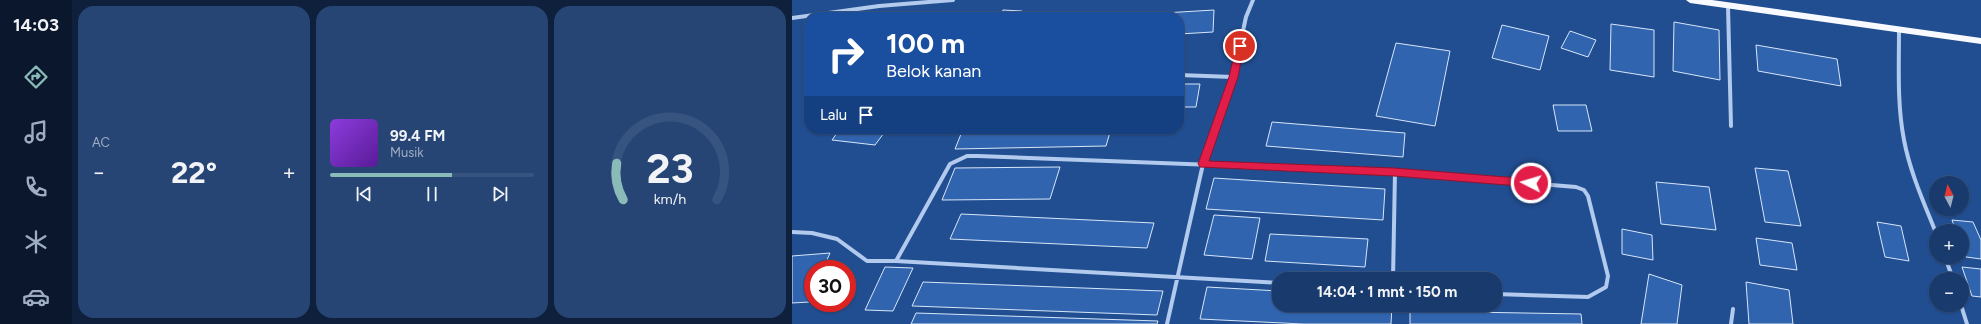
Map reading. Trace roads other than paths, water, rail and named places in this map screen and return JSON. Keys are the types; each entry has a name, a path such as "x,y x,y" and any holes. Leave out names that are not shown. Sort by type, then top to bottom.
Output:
{"main road":[{"path":"1690,0 1981,41"}],"street":[{"path":"836,12 879,6 954,0"},
{"path":"1167,324 1203,164 1234,77 1246,17 1253,0"},
{"path":"1728,6 1731,126"},
{"path":"792,18 804,16"},
{"path":"1899,30 1900,111 1904,140 1912,172 1932,224"},
{"path":"1184,75 1234,77"},
{"path":"896,261 950,164 967,156 1394,172 1576,187 1584,190 1588,196 1608,276 1606,287 1588,297 1502,294"},
{"path":"1393,272 1394,172"},
{"path":"792,232 812,233 837,239 866,261 896,261 1272,282"},
{"path":"1731,324 1734,309"},
{"path":"1963,312 1967,324"}]}
